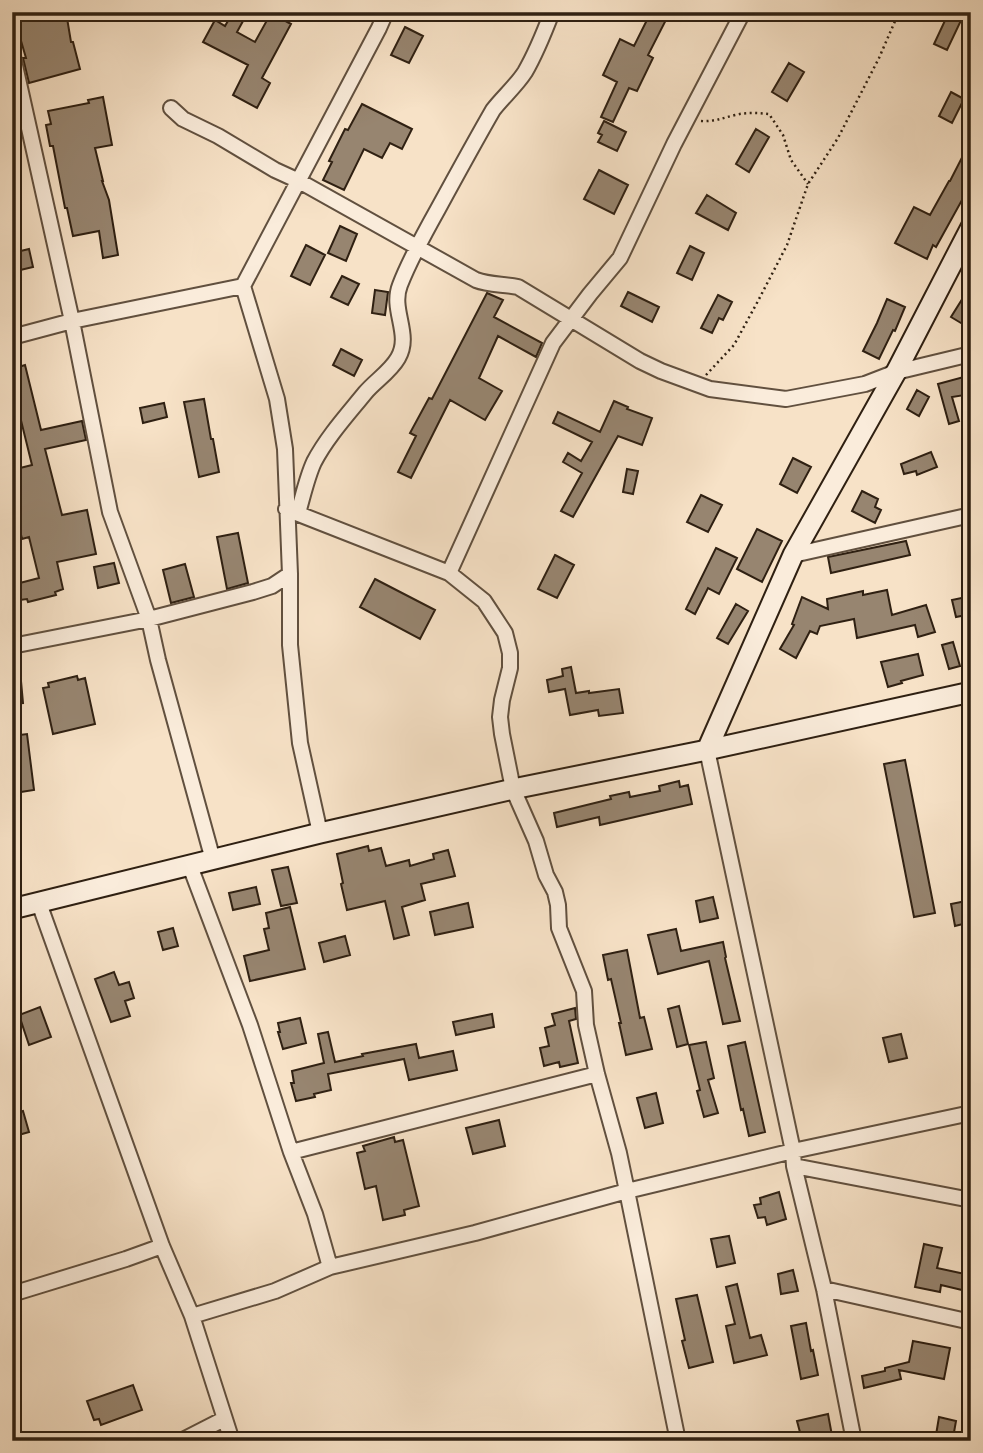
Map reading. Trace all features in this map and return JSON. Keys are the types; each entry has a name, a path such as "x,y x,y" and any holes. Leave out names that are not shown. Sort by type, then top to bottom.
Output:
{"street":[{"path":"320,833 300,743 290,645 292,511 285,449 277,399 243,286 386,12"},
{"path":"292,511 323,446 367,391 399,358 404,345 397,295 417,247 493,110 525,72 552,12"},
{"path":"449,573 553,343 620,258 674,144 743,12"},
{"path":"12,52 72,321 110,512 149,619 214,860"},
{"path":"171,108 183,119 476,280 487,284 518,287 640,361 710,389 786,398 865,384 896,372 971,354"},
{"path":"854,1441 824,1289 707,750 793,555 896,372 971,227"},
{"path":"12,337 72,321 243,286"},
{"path":"292,511 449,573 484,601 505,633 510,653 510,668 500,717 513,789 536,841 546,876 555,892 559,928 584,991 586,1026 619,1153 678,1441"},
{"path":"793,555 971,515"},
{"path":"12,646 149,619 272,586 290,574"},
{"path":"12,909 320,833 513,789 971,692"},
{"path":"190,866 250,1025 291,1152 315,1214 330,1267"},
{"path":"38,903 162,1246 192,1316 232,1441"},
{"path":"291,1152 597,1074"},
{"path":"192,1316 275,1291 330,1267 475,1233 627,1191 794,1158 971,1114"},
{"path":"794,1158 971,1200"},
{"path":"12,1294 162,1246"},
{"path":"824,1289 971,1322"},
{"path":"181,1441 224,1419"}],"path":[{"path":"698,384 734,345 740,334 786,245 808,184 844,127 899,12"},
{"path":"687,119 707,121 752,112 769,114 783,135 791,160 808,184"}],"building":[{"path":"15,12 66,12 71,42 80,69 29,83"},
{"path":"651,12 670,12 648,55 653,58 637,91 629,88 613,122 601,117 617,82 603,75 620,39 634,46"},
{"path":"949,12 965,12 947,50 934,44"},
{"path":"271,13 291,24 262,78 270,83 257,108 233,95 248,65 203,42 215,20 225,26 232,14 243,21 237,32 255,42"},
{"path":"405,27 423,36 409,63 391,55"},
{"path":"789,63 804,72 787,101 772,92"},
{"path":"951,92 964,99 952,123 939,116"},
{"path":"103,97 112,145 95,148 109,200 118,255 103,258 99,231 73,236 46,125 51,124 48,111 89,103 88,100"},
{"path":"362,104 412,129 402,149 390,143 382,158 364,149 344,190 323,180 345,129 348,130"},
{"path":"604,121 626,132 617,151 598,142 602,135 598,133"},
{"path":"756,129 769,137 749,172 736,164"},
{"path":"971,140 971,178 965,190 967,191 936,247 933,245 927,259 895,243 914,207 930,215"},
{"path":"599,170 628,185 614,214 584,199"},
{"path":"707,195 736,213 728,230 696,213"},
{"path":"340,226 357,234 346,261 328,253"},
{"path":"306,245 325,255 310,285 291,276"},
{"path":"690,246 704,253 692,280 677,273"},
{"path":"29,249 33,267 12,272 12,253"},
{"path":"342,276 359,284 348,305 331,297"},
{"path":"971,285 971,318 966,326 951,317"},
{"path":"375,290 388,292 385,315 372,313"},
{"path":"628,292 659,307 652,322 621,306"},
{"path":"487,293 503,300 494,317 542,343 536,357 498,336 479,378 502,391 485,420 450,400 411,478 398,472 416,436 410,433 429,398 432,399"},
{"path":"718,295 732,302 723,320 719,318 712,333 701,328"},
{"path":"887,299 905,307 879,359 863,351"},
{"path":"341,349 362,360 354,376 333,365"},
{"path":"25,365 41,430 82,421 86,440 45,449 62,515 87,510 96,554 57,562 63,589 55,592 56,595 28,602 27,599 20,600 16,584 39,578 29,537 22,539 15,508 12,508 12,470 32,465 12,384 12,369"},
{"path":"971,375 971,394 952,397 959,421 949,424 938,384"},
{"path":"917,390 929,397 919,416 907,409"},
{"path":"204,399 219,472 199,477 184,402"},
{"path":"614,401 652,418 642,445 618,436 573,517 561,511 582,473 563,462 568,453 581,461 592,442 553,423 558,412 600,432"},
{"path":"164,403 167,417 143,423 140,408"},
{"path":"931,452 937,467 917,475 916,471 904,474 901,464"},
{"path":"793,458 811,467 797,493 780,484"},
{"path":"627,469 638,471 633,494 623,492"},
{"path":"862,491 878,499 875,507 881,510 875,523 852,511"},
{"path":"701,495 722,505 708,532 687,522"},
{"path":"757,529 782,541 762,582 737,569"},
{"path":"238,533 248,583 227,589 217,537"},
{"path":"906,541 910,555 831,573 828,557"},
{"path":"716,548 737,558 719,594 708,588 695,614 686,609"},
{"path":"555,555 574,565 557,598 538,589"},
{"path":"114,563 119,583 98,588 94,567"},
{"path":"185,564 194,597 171,603 163,570"},
{"path":"375,579 435,610 420,639 360,607"},
{"path":"887,590 892,615 926,605 935,632 918,637 915,625 857,638 854,619 820,626 817,634 810,631 796,658 780,649 794,625 792,624 802,597 828,609 827,599 863,591 863,595"},
{"path":"971,596 971,614 956,617 952,600"},
{"path":"736,604 748,611 728,644 717,638"},
{"path":"953,642 960,666 949,669 942,645"},
{"path":"918,654 923,675 888,687 881,662"},
{"path":"571,667 576,693 619,689 623,713 599,716 598,710 570,715 565,689 549,692 547,680 563,676 562,669"},
{"path":"20,670 23,703 12,704 12,671"},
{"path":"77,676 78,680 85,678 95,724 53,734 43,688 49,687 48,683"},
{"path":"27,734 34,790 14,793 12,736"},
{"path":"905,760 935,913 914,917 884,764"},
{"path":"679,781 680,787 688,785 692,804 600,825 599,817 557,827 554,813 629,792 630,797 660,791 659,786"},
{"path":"368,846 369,851 381,848 386,866 409,860 410,866 434,859 433,854 448,850 455,876 421,884 425,900 402,907 409,935 394,939 385,901 347,910 337,854"},
{"path":"288,867 297,903 281,906 272,870"},
{"path":"256,887 260,904 233,910 229,893"},
{"path":"713,897 718,918 700,922 696,901"},
{"path":"971,900 971,922 955,926 951,904"},
{"path":"468,903 473,927 435,935 430,912"},
{"path":"290,907 305,969 250,981 244,956 269,950 264,929 269,928 266,913"},
{"path":"173,928 178,946 163,950 158,932"},
{"path":"676,929 681,951 723,942 740,1021 723,1024 709,961 658,974 648,935"},
{"path":"345,936 350,955 324,962 319,943"},
{"path":"627,950 640,1018 644,1017 652,1049 626,1055 611,979 608,980 603,955"},
{"path":"114,972 119,985 129,982 134,998 125,1001 130,1016 111,1022 95,979"},
{"path":"679,1006 688,1044 677,1047 668,1009"},
{"path":"40,1007 51,1037 29,1045 19,1015"},
{"path":"575,1008 576,1019 569,1021 578,1063 560,1067 559,1062 544,1066 540,1048 549,1046 545,1028 555,1025 552,1014"},
{"path":"492,1014 494,1027 456,1035 453,1022"},
{"path":"300,1018 306,1043 283,1049 278,1023"},
{"path":"328,1032 335,1062 416,1044 419,1058 453,1051 457,1070 409,1080 404,1059 328,1074 331,1090 296,1101 291,1083 294,1083 292,1071 324,1063 318,1034"},
{"path":"901,1034 907,1058 889,1062 883,1038"},
{"path":"706,1042 714,1078 708,1080 718,1113 704,1117 689,1045"},
{"path":"745,1042 765,1132 749,1136 728,1046"},
{"path":"656,1093 663,1123 645,1128 637,1098"},
{"path":"23,1111 29,1132 12,1137 12,1114"},
{"path":"499,1120 505,1146 473,1154 466,1128"},
{"path":"394,1137 395,1142 403,1140 419,1206 404,1210 405,1215 383,1220 376,1186 365,1189 357,1153 365,1151 363,1146"},
{"path":"779,1192 786,1219 767,1225 765,1217 758,1218 754,1205 761,1204 760,1198"},
{"path":"729,1236 735,1263 717,1267 711,1239"},
{"path":"924,1244 942,1248 937,1268 965,1274 962,1290 941,1285 940,1292 915,1287"},
{"path":"793,1270 798,1291 781,1294 778,1274"},
{"path":"737,1284 750,1338 761,1335 767,1355 734,1363 726,1326 735,1324 726,1287"},
{"path":"697,1295 713,1362 689,1368 676,1299"},
{"path":"806,1323 818,1375 801,1379 791,1326"},
{"path":"913,1341 950,1348 944,1379 899,1370 901,1379 864,1388 862,1376 909,1362"},
{"path":"133,1385 142,1410 101,1425 99,1419 94,1420 87,1401"},
{"path":"828,1414 833,1441 815,1441 814,1433 801,1436 797,1421"},
{"path":"939,1417 956,1421 953,1438 936,1435"}]}
